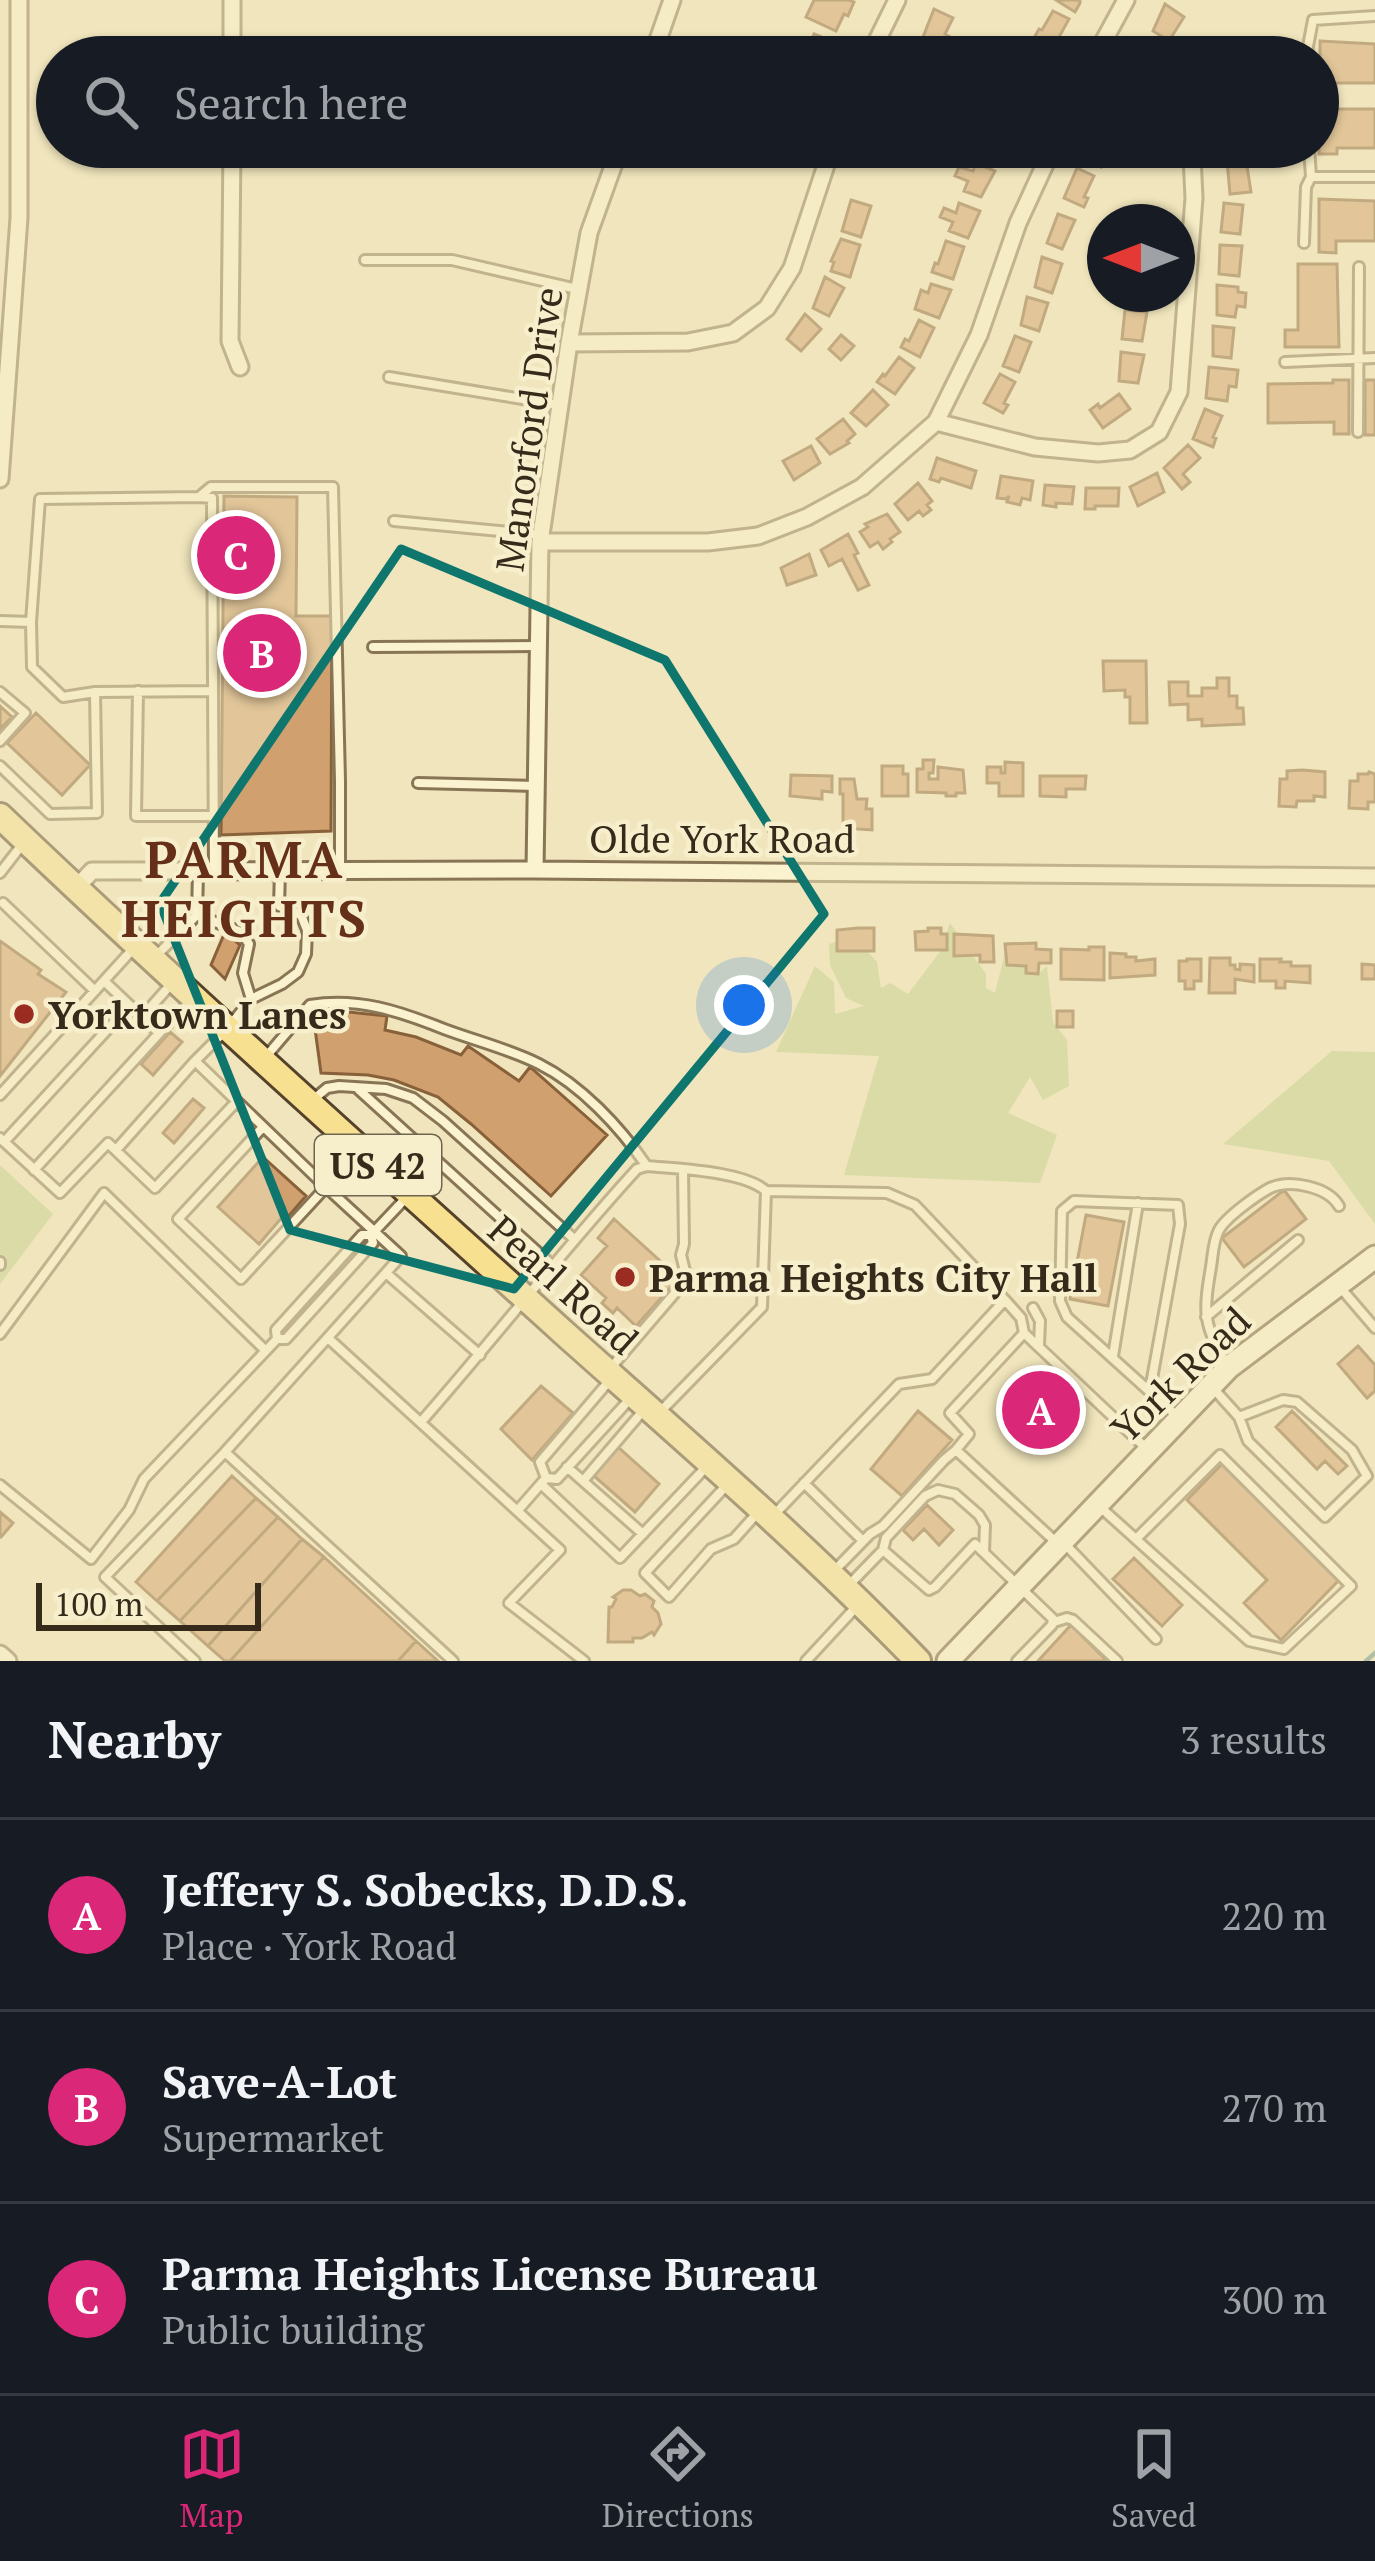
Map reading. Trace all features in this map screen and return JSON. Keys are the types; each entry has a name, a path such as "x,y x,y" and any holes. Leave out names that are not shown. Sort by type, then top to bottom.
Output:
{"main road":[{"name":"Pearl Road","path":"0,816 262,1060 766,1513 918,1661"},
{"name":"York Road","path":"948,1661 1229,1367 1375,1258"}],"street":[{"path":"0,479 19,218 19,0"},
{"path":"232,0 232,36"},
{"path":"659,36 672,0"},
{"path":"879,36 897,0"},
{"path":"1106,36 1126,0"},
{"path":"232,168 230,341 240,368"},
{"name":"Manorford Drive","path":"535,870 540,538 589,233 612,168"},
{"path":"569,343 688,342 733,333 767,308 792,268 825,168"},
{"path":"540,538 708,542 758,536 807,517 862,487 936,422 980,335 1018,223 1043,168"},
{"path":"936,422 1035,447 1098,453 1130,450 1159,432 1179,392 1192,168"},
{"name":"Olde York Road","path":"76,888 92,871 1375,877"},
{"path":"0,1654 8,1661"}],"lane":[{"path":"1310,36 1313,20 1375,16"},
{"path":"1304,243 1310,168"},
{"path":"1311,177 1375,177"},
{"path":"365,260 452,260 579,289"},
{"path":"1358,432 1359,266"},
{"path":"1285,362 1375,358"},
{"path":"389,377 560,405"},
{"path":"199,497 211,487 333,487 340,871"},
{"path":"0,1095 104,981 197,916 214,816 212,497 40,500 32,667 63,697 95,692 213,691"},
{"path":"394,521 540,538"},
{"path":"0,621 31,622"},
{"path":"373,647 538,646"},
{"path":"0,692 25,713 0,741"},
{"path":"0,766 50,814 97,813 95,692"},
{"path":"138,692 136,816 214,816"},
{"path":"418,783 536,785"},
{"path":"0,874 26,840"},
{"path":"129,1006 2,1140 60,1193 141,1123 251,999 298,972 306,954 307,930 301,916 279,906 280,871"},
{"path":"2,903 95,991"},
{"path":"197,916 241,932 249,944 243,973 251,999"},
{"path":"142,1017 176,980"},
{"path":"104,981 159,1033"},
{"path":"34,1170 195,998"},
{"path":"262,1060 310,1005 346,1002 399,1011 544,1066 608,1119 647,1166"},
{"path":"195,1061 401,1256 105,1577 195,1661"},
{"path":"309,1102 327,1088 339,1086 386,1089 413,1098 574,1239"},
{"path":"356,1088 552,1265"},
{"path":"112,1147 155,1187 237,1101"},
{"path":"263,1127 178,1219 241,1279 326,1187"},
{"path":"421,1422 574,1239 637,1169 647,1166 754,1180 766,1191 887,1193 915,1204 1021,1318 1024,1333 1149,1451"},
{"path":"683,1169 681,1255 687,1279 540,1462 543,1481 620,1558 710,1463"},
{"path":"1229,1367 1205,1318 1215,1242 1228,1218 1271,1188 1285,1186 1307,1187 1334,1197 1339,1206"},
{"path":"518,1510 543,1481 557,1478 762,1307 766,1191"},
{"path":"0,1334 104,1193 265,1350"},
{"path":"0,1485 91,1559 129,1510 144,1479 277,1339 276,1330 348,1250 362,1235 372,1233 410,1193"},
{"path":"1150,1390 1180,1224 1178,1205 1074,1201 1062,1211 1060,1301 1067,1316 1180,1419"},
{"path":"1113,1358 1138,1204"},
{"path":"1205,1318 1298,1240"},
{"path":"386,1273 480,1355"},
{"path":"1338,1284 1375,1328"},
{"path":"730,1481 645,1574 669,1597 711,1550 734,1539 804,1483 898,1384 932,1379 1005,1300"},
{"path":"1033,1308 1040,1321 1039,1347"},
{"path":"806,1661 846,1588 863,1541 969,1435 950,1413 1024,1333"},
{"path":"328,1338 560,1550 509,1603 584,1661"},
{"path":"1211,1386 1240,1417 1248,1441 1325,1517 1367,1476 1352,1450 1297,1402 1283,1400 1240,1417"},
{"path":"583,1481 646,1405"},
{"path":"956,1450 1061,1544 1156,1639"},
{"path":"225,1452 454,1661"},
{"path":"1098,1505 1136,1539 1250,1641 1284,1648 1351,1586 1220,1455 1136,1539"},
{"path":"567,1467 643,1534"},
{"path":"804,1483 863,1541"},
{"path":"846,1588 925,1496 944,1490 980,1515 985,1525 984,1552"},
{"path":"883,1550 929,1590 975,1544 1054,1622"},
{"path":"1017,1661 1054,1622 1067,1618 1117,1661"}],"highlighted area":[{"path":"401,549 665,660 824,914 514,1289 290,1230 160,903"}],"green space":[{"path":"950,923 986,974 986,988 995,993 1005,953 1008,965 1026,966 1027,973 1038,974 1047,966 1053,1022 1067,1040 1069,1086 1043,1100 1030,1077 1008,1113 1057,1135 1040,1183 844,1175 879,1056 776,1052 815,966 834,982 835,1014 864,1006 846,998 830,965 829,944 854,936 877,962 881,988 890,983 908,994 939,953"},
{"path":"1332,1051 1375,1052 1375,1224 1329,1161 1223,1144"},
{"path":"0,1165 53,1214 0,1284"}],"building":[{"path":"814,0 854,2 836,31 806,17"},
{"path":"1056,0 1080,0 1080,3 1075,12"},
{"path":"1165,4 1184,17 1172,36 1153,31"},
{"path":"934,9 953,18 945,34 949,36 923,36"},
{"path":"1053,11 1069,19 1060,36 1035,36"},
{"path":"1339,42 1375,44 1375,83 1339,83"},
{"path":"1339,109 1375,109 1375,148 1339,148"},
{"path":"959,168 995,171 981,197 964,191 968,181 955,176"},
{"path":"1077,168 1094,176 1084,207 1064,198"},
{"path":"1228,168 1247,168 1251,192 1230,194"},
{"path":"1319,199 1375,201 1375,241 1336,241 1336,253 1319,252"},
{"path":"851,200 871,206 861,237 842,231"},
{"path":"959,203 980,211 968,238 949,231 953,222 940,217 944,208 956,213"},
{"path":"1224,203 1243,205 1240,234 1221,232"},
{"path":"1058,214 1075,220 1062,249 1047,243"},
{"path":"841,239 860,245 850,277 831,271"},
{"path":"946,241 964,247 953,279 932,272"},
{"path":"1220,245 1242,246 1239,276 1219,274"},
{"path":"1042,257 1062,264 1052,293 1035,287"},
{"path":"1298,264 1337,264 1339,347 1285,347 1285,330 1298,330"},
{"path":"825,277 844,288 829,316 813,308"},
{"path":"931,284 951,290 939,318 915,309 921,290 928,293"},
{"path":"1217,285 1238,287 1238,292 1246,293 1245,307 1237,306 1235,317 1217,315"},
{"path":"1027,297 1048,303 1039,331 1021,325"},
{"path":"1125,312 1147,312 1142,341 1122,339"},
{"path":"805,314 821,329 801,351 787,339"},
{"path":"919,320 934,328 920,357 901,347"},
{"path":"1213,326 1234,328 1231,358 1213,356"},
{"path":"841,335 854,346 841,360 829,349"},
{"path":"1015,336 1031,342 1019,372 1003,366"},
{"path":"1121,352 1144,355 1138,383 1119,381"},
{"path":"899,357 914,368 895,394 877,382"},
{"path":"1209,367 1238,370 1236,387 1229,386 1227,401 1206,398"},
{"path":"1000,374 1015,382 1003,413 984,403"},
{"path":"1349,380 1349,434 1334,434 1334,422 1268,423 1268,384"},
{"path":"1365,380 1375,380 1375,435 1365,435"},
{"path":"873,390 888,405 866,426 851,413"},
{"path":"1119,394 1130,409 1103,428 1090,410"},
{"path":"1205,409 1222,416 1213,447 1193,439"},
{"path":"843,419 855,434 830,454 817,439"},
{"path":"1188,445 1200,458 1183,474 1190,482 1182,489 1164,468"},
{"path":"811,446 820,463 794,480 783,461"},
{"path":"937,458 976,471 971,488 930,479"},
{"path":"1157,473 1164,492 1138,506 1130,487"},
{"path":"1001,476 1033,481 1030,500 1022,498 1020,505 1007,502 1009,496 997,498"},
{"path":"918,483 932,501 927,505 931,510 923,516 919,511 908,520 895,504"},
{"path":"1045,485 1074,487 1072,504 1043,505"},
{"path":"1086,488 1119,488 1118,506 1085,509"},
{"path":"224,496 297,497 296,616 332,616 331,831 221,835"},
{"path":"887,514 900,532 883,549 878,542 870,547 860,532 868,527 865,524"},
{"path":"848,534 869,585 858,590 842,559 829,566 821,550"},
{"path":"809,554 816,575 787,585 781,568"},
{"path":"1103,661 1146,661 1147,723 1130,723 1130,697 1125,697 1125,690 1104,691"},
{"path":"1217,678 1229,678 1229,696 1237,696 1244,724 1202,726 1202,719 1188,720 1188,704 1170,705 1169,682 1188,682 1188,696 1202,696 1202,688 1217,688"},
{"path":"0,706 12,717 0,729"},
{"path":"36,713 90,765 62,795 7,743"},
{"path":"923,760 934,760 929,779 938,779 938,767 963,770 965,793 917,792 917,769 923,769"},
{"path":"1005,762 1023,763 1023,796 999,796 999,783 987,783 987,767 1001,767 1005,773"},
{"path":"882,766 903,766 903,774 908,774 908,796 882,796"},
{"path":"1287,771 1325,772 1325,797 1297,801 1296,807 1279,806 1280,779 1287,779"},
{"path":"1375,774 1375,802 1368,802 1368,809 1349,808 1350,781"},
{"path":"791,775 832,776 832,792 822,791 822,799 790,796"},
{"path":"1040,776 1086,776 1085,789 1066,789 1066,797 1040,796"},
{"path":"840,779 854,779 857,799 867,799 872,830 843,828"},
{"path":"874,928 874,951 837,951 837,930"},
{"path":"941,928 941,934 947,934 947,950 916,950 915,932"},
{"path":"225,932 240,945 225,979 211,965"},
{"path":"954,934 993,936 994,962 980,962 980,955 954,956"},
{"name":"Yorktown Lanes","path":"0,941 66,992 0,1076"},
{"path":"1036,943 1036,949 1051,950 1051,963 1039,963 1038,974 1026,973 1026,966 1007,965 1005,944"},
{"path":"1104,947 1104,980 1061,979 1061,949"},
{"path":"1110,953 1136,957 1136,961 1155,959 1155,975 1110,978"},
{"path":"1210,958 1230,958 1230,965 1240,970 1240,964 1254,965 1254,982 1235,979 1235,993 1209,993"},
{"path":"1201,959 1201,981 1194,981 1194,989 1185,989 1185,981 1179,981 1179,961"},
{"path":"1260,959 1310,966 1310,983 1285,981 1285,988 1276,988 1276,981 1260,981"},
{"path":"1362,964 1375,965 1375,979 1362,979"},
{"path":"339,1011 387,1016 385,1030 461,1055 468,1046 519,1081 530,1067 607,1135 551,1196 438,1097 394,1080 321,1073 313,1014"},
{"path":"1057,1011 1073,1011 1073,1027 1057,1027"},
{"path":"170,1032 182,1042 153,1075 141,1064"},
{"path":"193,1099 204,1108 174,1143 163,1133"},
{"path":"263,1157 306,1196 259,1244 218,1207"},
{"path":"1284,1190 1306,1219 1244,1267 1222,1238"},
{"path":"1086,1215 1124,1222 1108,1306 1070,1299"},
{"path":"614,1219 679,1278 636,1326 617,1308 613,1313 602,1303 606,1298 581,1275 607,1246 598,1238"},
{"path":"1358,1346 1375,1365 1375,1391 1367,1398 1338,1364"},
{"path":"1030,1370 1082,1418 1052,1450 1000,1403"},
{"path":"541,1386 573,1413 532,1460 501,1429"},
{"path":"918,1411 952,1440 902,1496 871,1469"},
{"path":"1292,1411 1347,1466 1338,1474 1325,1461 1317,1469 1276,1427"},
{"path":"618,1447 659,1484 635,1512 593,1475"},
{"path":"1222,1464 1339,1580 1281,1640 1244,1603 1267,1580 1187,1500"},
{"path":"232,1476 256,1498 157,1601 136,1582"},
{"path":"256,1498 278,1517 180,1621 157,1601"},
{"path":"927,1505 953,1530 939,1545 924,1529 913,1540 903,1530"},
{"path":"0,1512 13,1523 1,1537 0,1536"},
{"path":"278,1517 302,1539 208,1646 180,1621"},
{"path":"302,1539 324,1557 230,1661 225,1661 208,1646"},
{"path":"324,1557 416,1641 398,1661 230,1661"},
{"path":"1134,1558 1182,1605 1162,1626 1113,1579"},
{"path":"623,1590 654,1601 652,1607 661,1624 654,1635 633,1638 633,1642 608,1642 609,1607"},
{"path":"1071,1625 1107,1661 1038,1661"},
{"path":"416,1641 438,1661 398,1661"}],"waterway":[{"path":"1366,1661 1375,1653"}],"place":[{"name":"Parma Heights License Bureau","path":"236,555"},
{"name":"Save-A-Lot","path":"262,653"},
{"name":"Yorktown Lanes","path":"24,1014"},
{"name":"Parma Heights City Hall","path":"625,1277"},
{"name":"Jeffery S. Sobecks, D.D.S.","path":"1041,1410"}],"district":[{"name":"PARMA HEIGHTS","path":"245,888"}]}
